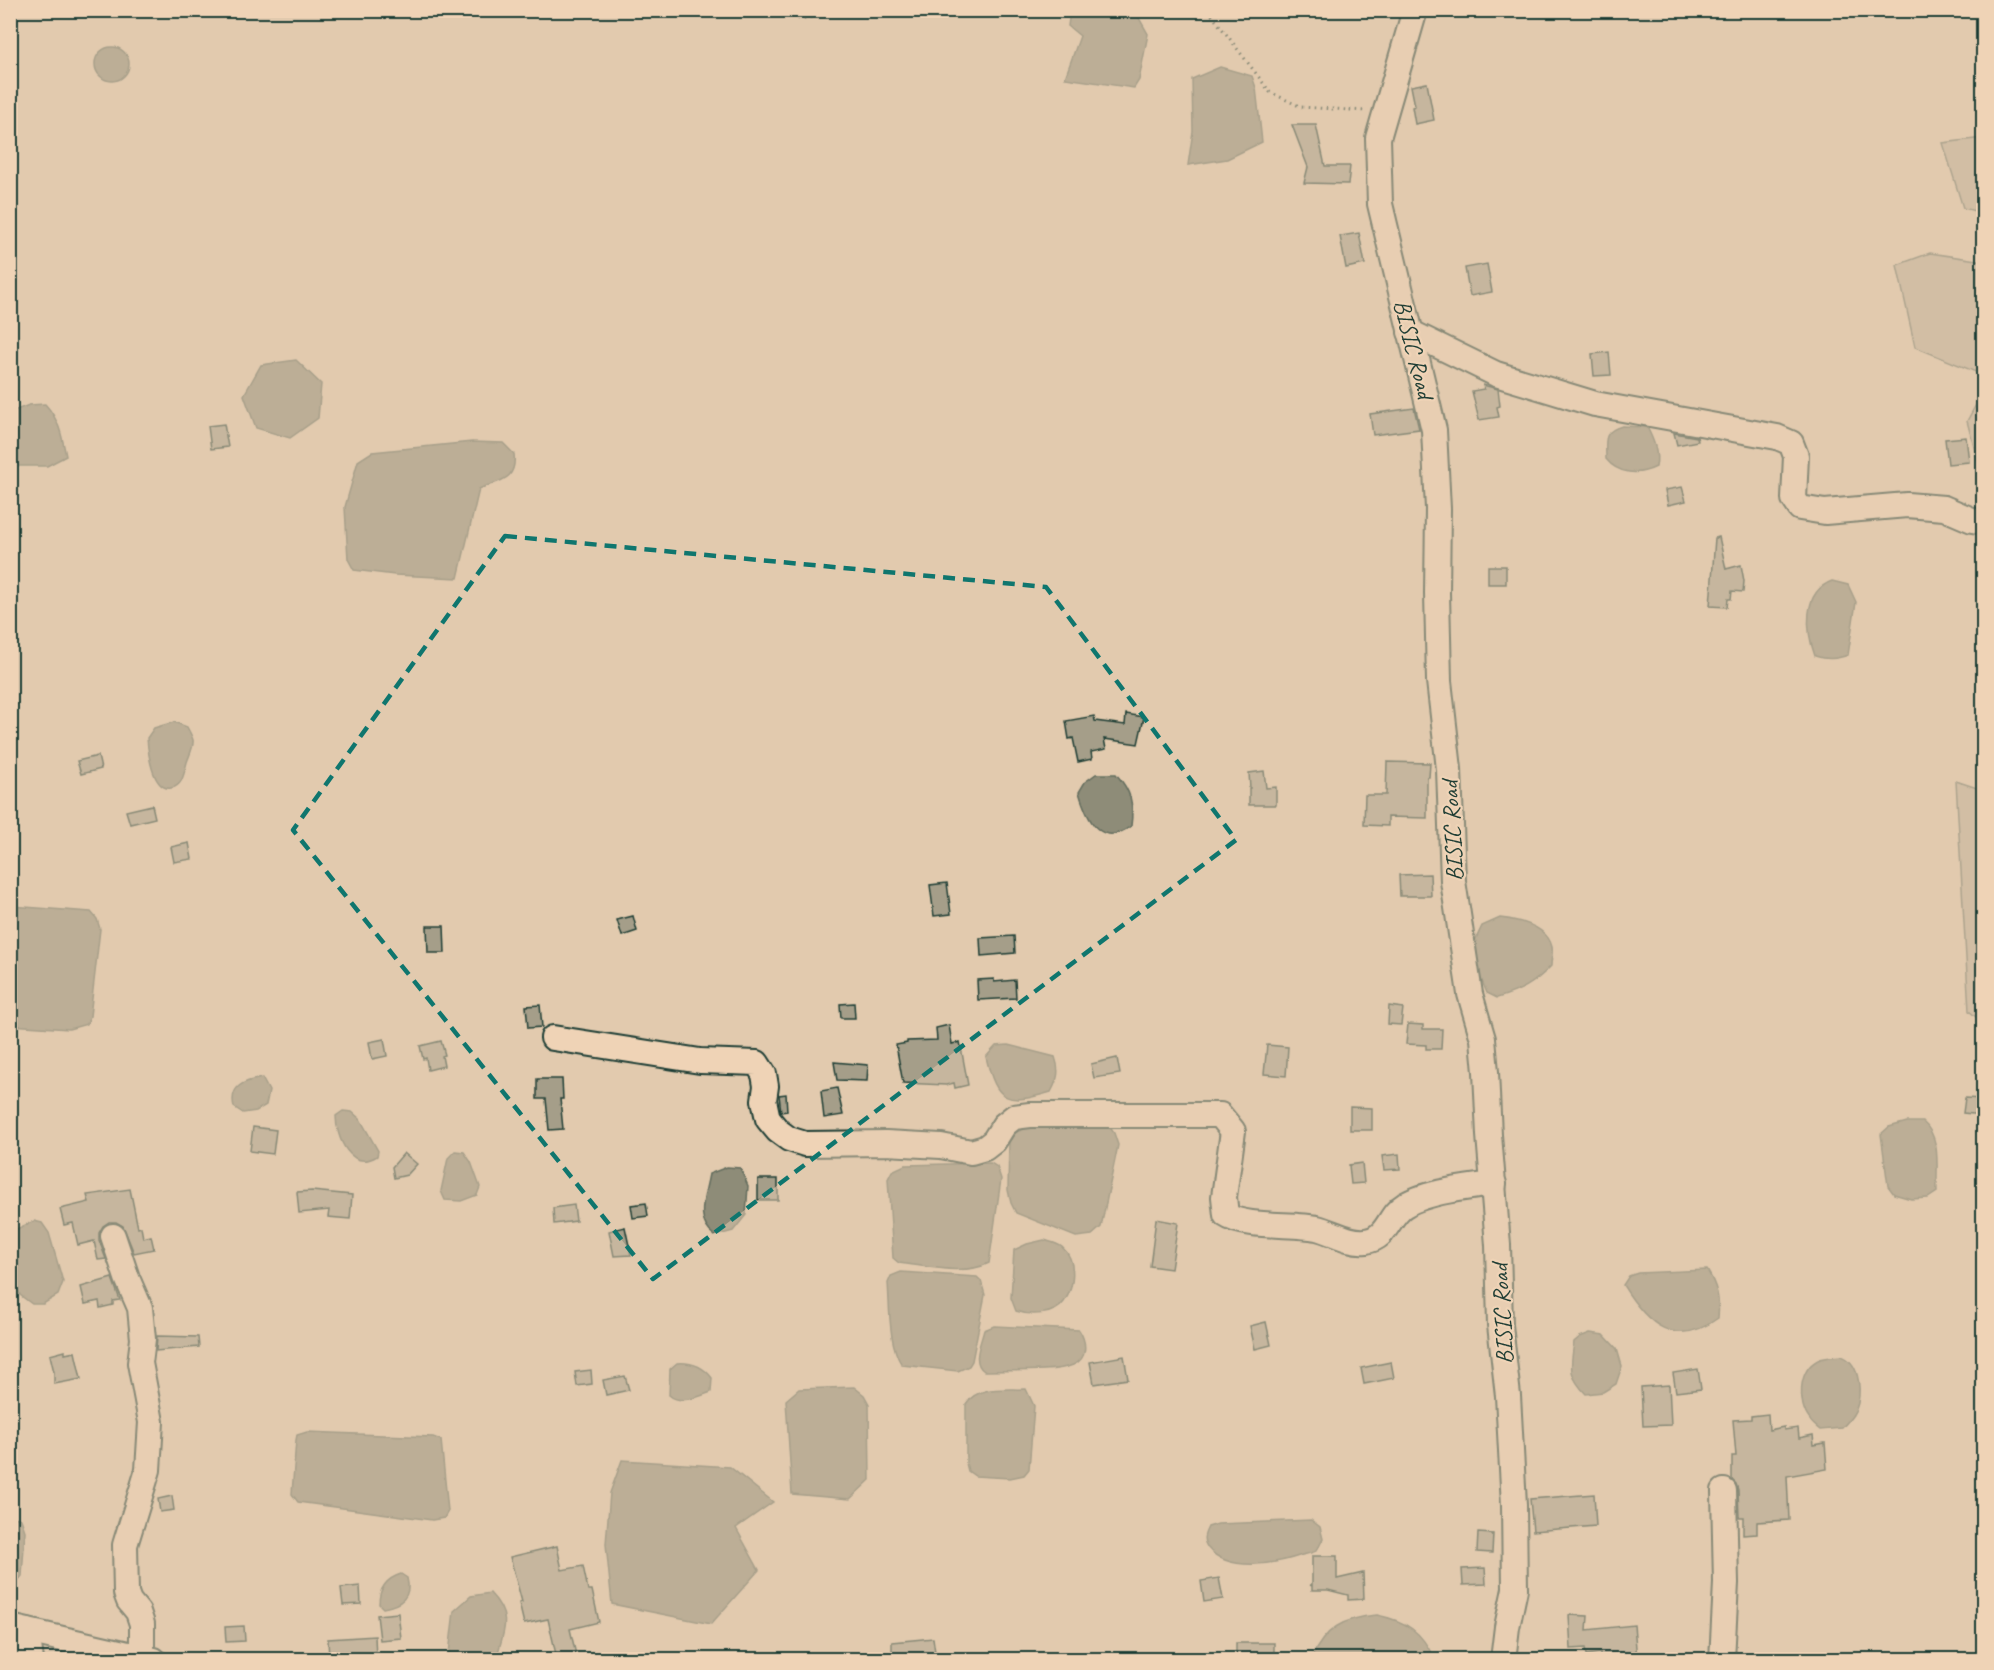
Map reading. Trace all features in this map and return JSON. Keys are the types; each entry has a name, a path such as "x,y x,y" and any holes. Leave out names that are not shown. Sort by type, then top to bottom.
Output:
{"street":[{"name":"BISIC Road","path":"1415,10 1378,138 1380,204 1434,430 1438,509 1439,681 1449,769 1453,881 1470,994 1483,1040 1498,1245 1500,1325 1508,1396 1514,1505 1515,1588 1503,1659"},
{"path":"1410,332 1496,374 1585,401 1777,437 1791,443 1796,456 1794,499 1800,508 1825,512 1907,505 1944,508 1972,520 1983,522"},
{"path":"553,1038 700,1061 757,1064 764,1074 766,1086 764,1100 768,1119 789,1139 805,1144 886,1143 942,1146 970,1152 989,1145 1004,1125 1014,1117 1030,1115 1220,1115 1233,1131 1224,1197 1226,1215 1230,1218 1259,1223 1317,1228 1351,1240 1366,1241 1379,1236 1404,1205 1423,1197 1466,1187 1494,1184"},
{"path":"19,1629 148,1658 138,1612 126,1593 125,1545 148,1470 151,1422 140,1363 143,1339 140,1308 113,1236"},
{"path":"1722,1659 1726,1583 1724,1491"},
{"path":"19,1629 31,1659"}],"path":[{"path":"791,10 796,19 871,10"},
{"path":"1208,10 1270,92 1301,107 1386,113"}],"highlighted area":[{"path":"505,536 1046,587 1236,840 653,1279 293,830"}],"shaded area":[{"path":"1070,11 1135,11 1148,34 1139,80 1134,88 1065,78 1080,36 1068,26"},
{"path":"112,47 124,52 129,64 124,76 112,81 100,76 95,64 100,52"},
{"path":"1220,67 1252,76 1256,88 1262,142 1227,159 1188,165 1193,131 1192,79"},
{"path":"1984,138 1983,213 1963,208 1943,143"},
{"path":"1930,253 1983,261 1983,375 1915,347 1897,265"},
{"path":"296,360 321,384 318,418 290,438 256,428 244,395 261,365"},
{"path":"1983,392 1983,481 1967,421"},
{"path":"45,404 57,422 66,456 47,466 17,466 11,450 11,412 29,405"},
{"path":"1622,426 1647,427 1656,451 1656,467 1642,472 1629,472 1616,468 1606,459 1606,438 1611,431"},
{"path":"472,442 503,443 514,454 514,463 513,470 506,478 479,489 458,578 395,575 354,570 348,559 345,507 358,461 372,452"},
{"path":"1832,581 1848,585 1856,602 1848,655 1828,658 1815,656 1810,635 1809,613 1815,594 1822,586"},
{"path":"174,722 187,727 193,743 182,778 178,785 171,788 159,783 155,777 147,738 154,728"},
{"path":"1096,774 1116,774 1128,792 1132,804 1131,826 1120,832 1111,834 1096,828 1086,812 1079,792 1085,782"},
{"path":"1956,781 1983,790 1983,1023 1969,1011"},
{"path":"11,906 91,912 97,919 100,929 90,1016 87,1024 69,1029 11,1025"},
{"path":"1500,918 1515,920 1538,929 1549,940 1552,951 1551,966 1539,978 1520,990 1497,998 1487,993 1477,969 1474,943 1482,926"},
{"path":"1008,1045 1055,1057 1058,1075 1051,1092 1014,1099 1000,1092 990,1072 986,1057 996,1046"},
{"path":"262,1078 269,1091 266,1105 256,1111 243,1113 234,1107 236,1089 244,1083"},
{"path":"343,1111 352,1112 360,1119 378,1151 377,1156 368,1160 360,1160 347,1150 339,1134 336,1116"},
{"path":"1907,1122 1923,1122 1933,1136 1936,1145 1937,1192 1928,1198 1911,1199 1894,1194 1888,1186 1881,1134 1889,1127"},
{"path":"1109,1126 1118,1145 1101,1227 1092,1235 1076,1237 1016,1213 1008,1190 1009,1142 1016,1132 1030,1127"},
{"path":"455,1151 464,1152 471,1162 480,1187 477,1195 461,1201 445,1200 441,1191 448,1158"},
{"path":"991,1163 997,1167 1001,1179 989,1263 957,1270 899,1263 893,1258 888,1179 892,1171 905,1165"},
{"path":"727,1167 740,1168 748,1186 746,1215 733,1231 715,1236 705,1223 704,1200 709,1174"},
{"path":"34,1221 42,1223 49,1233 63,1282 58,1295 43,1304 32,1304 20,1295 11,1272 10,1232"},
{"path":"1044,1240 1062,1247 1070,1259 1073,1273 1068,1296 1060,1307 1042,1314 1016,1311 1011,1298 1014,1250"},
{"path":"1707,1270 1717,1293 1718,1318 1703,1327 1688,1332 1675,1332 1652,1321 1623,1285 1629,1276 1638,1273"},
{"path":"901,1272 977,1277 981,1281 985,1295 972,1361 969,1366 958,1371 902,1365 892,1336 888,1283 891,1276"},
{"path":"994,1326 1079,1330 1084,1340 1084,1354 1078,1362 1065,1368 984,1371 977,1358 979,1346 984,1330"},
{"path":"1590,1333 1604,1335 1617,1349 1622,1366 1616,1384 1603,1392 1586,1394 1573,1375 1571,1364 1574,1342"},
{"path":"1841,1356 1847,1359 1855,1369 1859,1390 1857,1407 1842,1428 1820,1430 1811,1421 1803,1405 1803,1379 1806,1371 1818,1360"},
{"path":"677,1363 692,1364 705,1370 712,1378 711,1392 684,1400 669,1395 670,1369"},
{"path":"854,1387 864,1395 869,1404 870,1480 850,1499 792,1494 786,1400 799,1389"},
{"path":"1026,1389 1034,1406 1029,1469 1024,1475 1010,1478 975,1476 968,1471 966,1463 966,1404 971,1398 985,1391"},
{"path":"307,1432 433,1437 441,1440 448,1511 444,1518 432,1520 298,1502 292,1494 296,1440 297,1435"},
{"path":"622,1460 730,1467 773,1502 736,1528 759,1570 711,1624 612,1604 606,1544 610,1493"},
{"path":"11,1516 21,1519 25,1531 22,1576 11,1584"},
{"path":"1311,1520 1320,1527 1323,1539 1317,1550 1279,1561 1240,1564 1227,1561 1208,1548 1204,1540 1208,1527 1218,1524"},
{"path":"401,1574 407,1578 408,1585 404,1599 395,1605 383,1608 379,1604 382,1589 387,1582"},
{"path":"490,1593 502,1610 505,1624 496,1659 451,1659 449,1654 454,1611 471,1596"},
{"path":"1377,1615 1396,1620 1412,1629 1424,1641 1434,1659 1311,1659 1322,1639 1336,1626 1365,1616"}],"building":[{"path":"1427,83 1434,120 1415,124 1412,107 1415,106 1411,86"},
{"path":"1292,125 1316,125 1325,166 1350,166 1348,184 1304,183 1308,167"},
{"path":"1359,233 1365,264 1346,268 1340,236"},
{"path":"1487,264 1492,292 1470,296 1465,268"},
{"path":"1609,352 1611,375 1594,376 1592,354"},
{"path":"1483,385 1498,389 1499,417 1479,420 1472,391 1484,389"},
{"path":"1414,408 1419,429 1373,435 1370,414"},
{"path":"224,424 228,447 211,449 208,426"},
{"path":"1674,433 1697,437 1698,441 1677,445"},
{"path":"1966,437 1969,462 1948,464 1945,439"},
{"path":"1682,487 1686,501 1668,505 1665,490"},
{"path":"1719,537 1726,569 1741,565 1744,581 1743,592 1732,591 1727,607 1710,606 1715,538"},
{"path":"1488,566 1506,566 1506,584 1488,584"},
{"path":"1126,714 1144,717 1138,744 1104,739 1106,749 1091,752 1092,759 1078,762 1073,738 1069,739 1066,721 1094,716 1095,721 1125,725"},
{"path":"98,756 101,769 81,774 77,761"},
{"path":"1387,762 1430,763 1429,777 1427,777 1427,818 1388,817 1388,826 1364,825 1365,795 1386,795"},
{"path":"1264,771 1266,788 1276,787 1276,805 1249,805 1249,773"},
{"path":"152,805 155,818 130,824 126,811"},
{"path":"189,843 192,859 174,862 171,847"},
{"path":"1430,874 1431,896 1400,896 1399,875"},
{"path":"947,883 951,914 934,916 930,885"},
{"path":"633,916 637,931 622,936 617,920"},
{"path":"427,926 444,926 445,953 428,953"},
{"path":"1014,936 1015,953 981,956 980,938"},
{"path":"994,979 994,982 1015,980 1016,998 978,1000 977,980"},
{"path":"854,1003 855,1018 841,1018 840,1004"},
{"path":"540,1005 542,1027 528,1028 526,1006"},
{"path":"1389,1006 1403,1008 1401,1025 1388,1024"},
{"path":"1408,1024 1423,1025 1423,1029 1442,1029 1441,1049 1426,1049 1426,1045 1406,1044"},
{"path":"949,1025 952,1044 960,1042 968,1085 955,1088 954,1083 946,1085 903,1083 896,1045 907,1043 907,1041 937,1040 936,1028"},
{"path":"384,1039 387,1056 372,1059 369,1042"},
{"path":"441,1041 445,1055 442,1056 444,1066 428,1070 426,1058 423,1059 420,1046"},
{"path":"1267,1045 1288,1047 1286,1076 1264,1074"},
{"path":"1117,1058 1120,1074 1094,1078 1091,1064"},
{"path":"834,1062 868,1065 867,1081 837,1080"},
{"path":"537,1079 562,1079 563,1099 560,1099 563,1129 549,1130 546,1099 537,1099"},
{"path":"837,1088 843,1115 824,1118 821,1091"},
{"path":"786,1094 787,1111 781,1112 779,1095"},
{"path":"1965,1098 1983,1099 1983,1115 1963,1113"},
{"path":"1350,1107 1372,1108 1372,1130 1350,1130"},
{"path":"253,1127 276,1130 273,1154 250,1151"},
{"path":"404,1153 417,1164 407,1175 394,1178 392,1167"},
{"path":"1399,1154 1400,1169 1384,1170 1382,1156"},
{"path":"1362,1163 1364,1183 1351,1184 1349,1165"},
{"path":"758,1179 778,1179 778,1200 758,1200"},
{"path":"130,1189 138,1228 141,1227 143,1238 151,1236 154,1249 134,1253 123,1226 116,1222 109,1222 99,1233 99,1240 106,1259 98,1260 94,1241 78,1245 73,1223 64,1225 60,1209 89,1202 87,1195"},
{"path":"312,1191 352,1195 350,1219 328,1217 329,1210 299,1213 297,1192"},
{"path":"646,1203 648,1216 633,1218 631,1205"},
{"path":"574,1205 576,1221 554,1224 553,1208"},
{"path":"1156,1219 1178,1223 1171,1269 1150,1266"},
{"path":"625,1227 631,1255 614,1256 609,1231"},
{"path":"112,1278 120,1300 113,1301 113,1305 100,1308 99,1301 85,1304 81,1287"},
{"path":"1266,1322 1271,1345 1255,1349 1250,1326"},
{"path":"157,1336 198,1337 199,1347 156,1351"},
{"path":"65,1351 65,1354 75,1352 81,1379 54,1384 50,1355"},
{"path":"1124,1356 1128,1379 1094,1384 1090,1362"},
{"path":"1391,1362 1394,1378 1364,1384 1361,1368"},
{"path":"1698,1369 1701,1389 1676,1392 1673,1373"},
{"path":"591,1370 592,1384 577,1386 575,1372"},
{"path":"625,1376 629,1390 606,1395 603,1380"},
{"path":"1669,1385 1671,1425 1643,1426 1641,1387"},
{"path":"1768,1414 1769,1430 1784,1427 1784,1430 1798,1428 1799,1438 1813,1435 1814,1445 1825,1443 1827,1469 1787,1476 1789,1520 1757,1522 1757,1534 1743,1535 1743,1517 1739,1517 1738,1490 1732,1480 1732,1456 1736,1456 1733,1420 1751,1419 1751,1416"},
{"path":"1594,1494 1596,1526 1533,1531 1530,1499"},
{"path":"172,1496 174,1510 160,1512 158,1499"},
{"path":"1478,1533 1493,1534 1492,1553 1477,1552"},
{"path":"557,1546 562,1570 583,1566 588,1590 592,1590 599,1622 570,1629 577,1659 557,1659 548,1619 524,1624 519,1603 522,1602 510,1557"},
{"path":"1312,1556 1337,1556 1337,1579 1363,1573 1364,1599 1348,1600 1348,1595 1328,1590 1312,1590 1310,1585 1312,1585"},
{"path":"1485,1568 1486,1584 1463,1585 1462,1569"},
{"path":"1219,1578 1223,1599 1204,1602 1201,1581"},
{"path":"360,1586 361,1604 343,1605 341,1588"},
{"path":"398,1613 401,1638 380,1640 377,1615"},
{"path":"1569,1615 1588,1616 1587,1630 1634,1625 1637,1659 1600,1659 1600,1653 1586,1655 1585,1648 1571,1649"},
{"path":"244,1626 245,1641 226,1642 225,1627"},
{"path":"375,1636 376,1659 329,1659 328,1639"},
{"path":"933,1638 936,1659 892,1659 892,1642"},
{"path":"1236,1643 1274,1643 1274,1659 1236,1659"}]}
